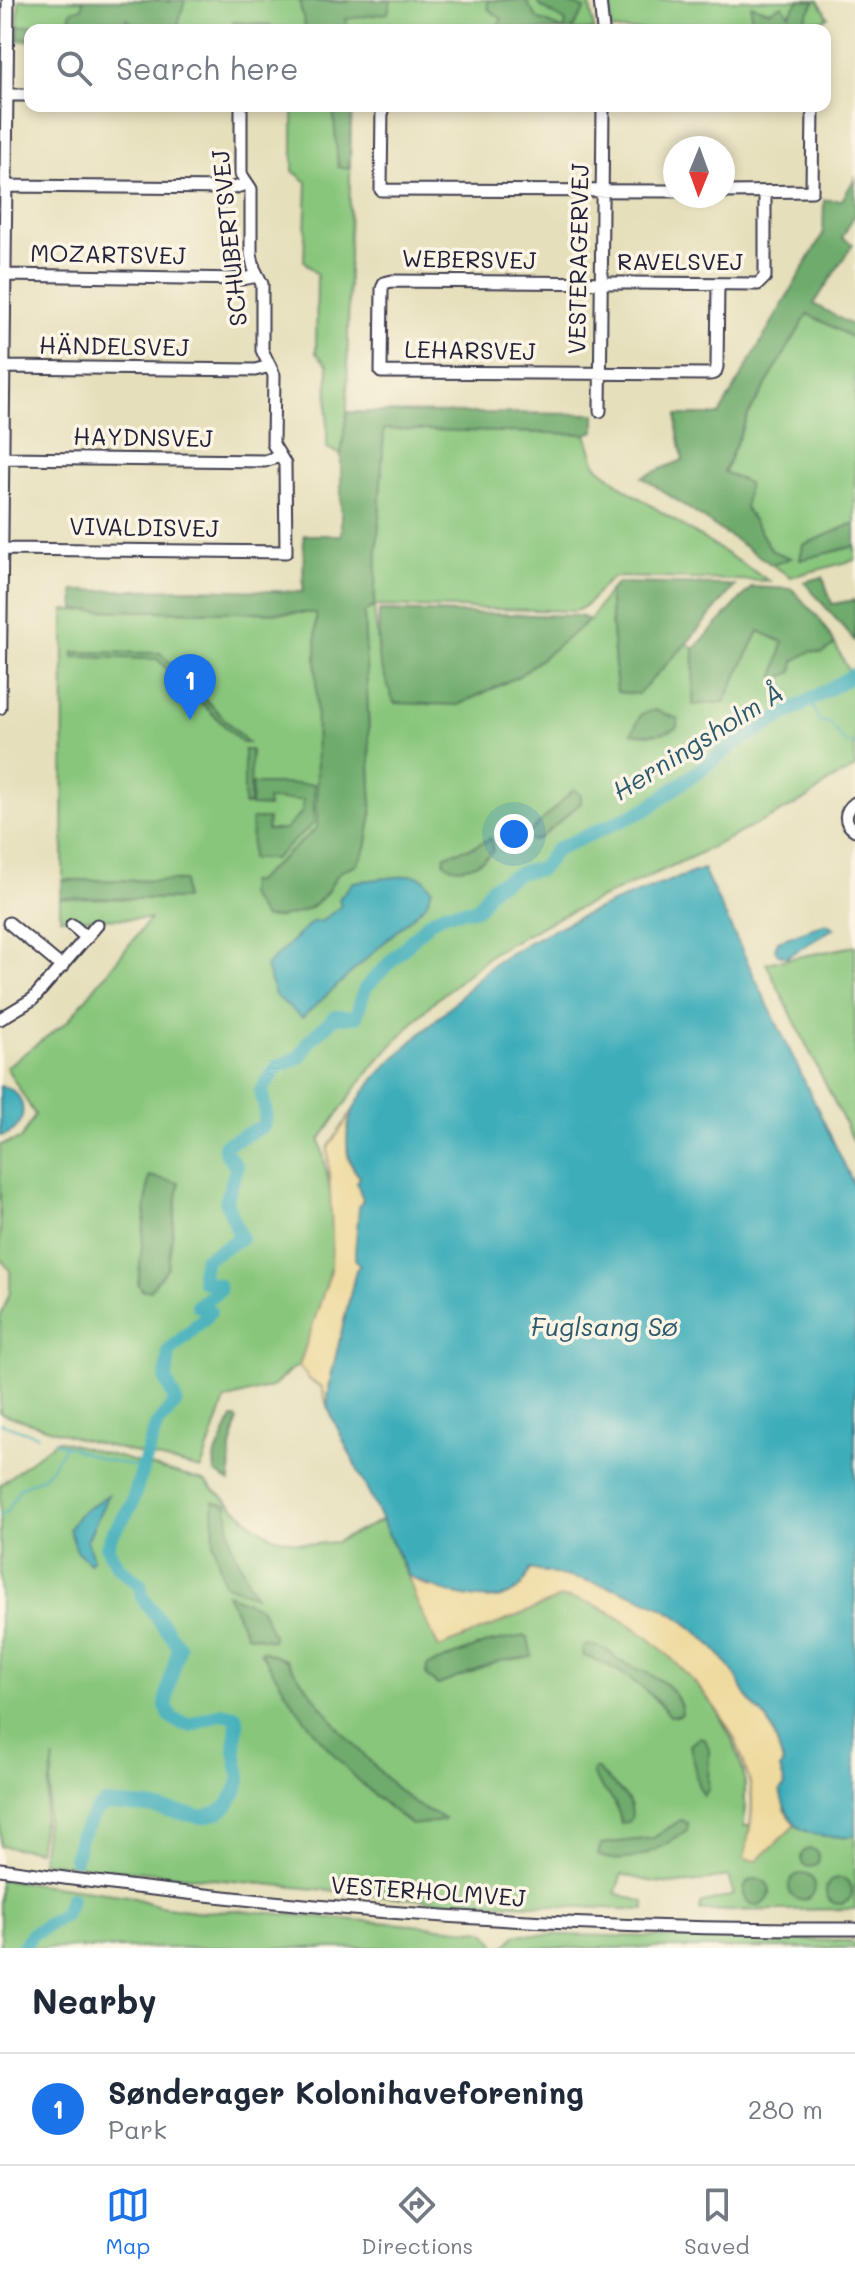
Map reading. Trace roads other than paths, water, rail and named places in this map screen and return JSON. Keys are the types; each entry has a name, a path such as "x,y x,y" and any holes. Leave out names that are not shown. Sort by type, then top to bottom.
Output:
{"street":[{"path":"0,708 5,367 2,330 6,275 7,95 4,52 8,0"},
{"path":"600,0 602,24"},
{"path":"7,95 24,95"},
{"name":"SCHUBERTSVEJ","path":"241,112 241,174 251,189 251,254 262,284 262,350 274,375 273,444 285,464 286,552"},
{"path":"382,112 381,190 663,191"},
{"name":"VESTERAGERVEJ","path":"600,411 603,112"},
{"path":"735,192 812,191 813,112"},
{"path":"6,186 233,188 247,184"},
{"name":"RAVELSVEJ","path":"601,284 763,282 765,192"},
{"name":"MOZARTSVEJ","path":"6,275 242,279 258,276"},
{"name":"WEBERSVEJ","path":"382,330 382,289 384,283 392,281 601,284"},
{"path":"600,374 715,373 718,284"},
{"name":"LEHARSVEJ","path":"382,330 381,372 600,374"},
{"name":"HÄNDELSVEJ","path":"5,367 255,370 270,366"},
{"name":"HAYDNSVEJ","path":"4,458 265,461 280,456"},
{"name":"VIVALDISVEJ","path":"3,549 286,552"},
{"path":"855,803 847,810 846,818 855,830"},
{"path":"9,923 62,967"},
{"path":"72,925 87,938"},
{"path":"0,1019 33,999 97,925"},
{"name":"VESTERHOLMVEJ","path":"0,1869 193,1894 422,1915 855,1929"}],"water":[{"name":"Fuglsang Sø","path":"703,869 855,1187 855,1836 816,1835 797,1826 784,1806 780,1791 785,1786 780,1769 783,1762 768,1721 750,1701 732,1670 709,1642 664,1609 615,1588 530,1569 521,1586 497,1598 448,1592 408,1575 327,1406 356,1270 360,1265 355,1259 355,1252 359,1207 363,1200 357,1183 360,1177 348,1154 347,1135 354,1109 362,1095 400,1053 498,961 572,920"},
{"path":"414,875 424,879 432,889 426,904 302,1018 275,995 266,966 312,922 322,921 341,906 339,899 353,882"},
{"path":"826,923 834,928 787,957 778,954 775,949 778,941"},
{"path":"0,1086 17,1095 22,1111 17,1127 0,1136"},
{"path":"108,1495 87,1541 93,1558 89,1563 77,1551 69,1529 79,1514"}],"waterway":[{"name":"Herningsholm Å","path":"75,1859 80,1837 96,1811 106,1804 148,1807 203,1817 228,1805 236,1792 240,1776 235,1751 235,1716 221,1713 190,1725 171,1718 166,1706 179,1647 142,1597 140,1584 118,1567 107,1547 131,1506 156,1426 176,1402 166,1380 169,1351 206,1317 210,1311 198,1305 219,1290 218,1285 203,1281 205,1259 241,1238 226,1201 237,1167 225,1151 225,1145 263,1126 266,1113 261,1091 277,1067 300,1057 309,1041 335,1017 356,1017 365,988 429,922 445,913 477,909 492,887 522,872 541,869 557,849 647,809 739,741 855,674"},
{"path":"811,700 819,721 829,722 845,743 855,744"},
{"path":"0,1423 38,1436"},
{"path":"55,1442 105,1460 143,1468"},
{"path":"0,1516 7,1512 20,1488 43,1477 65,1446"},
{"name":"Herningsholm Å","path":"23,1948 32,1934 64,1915 71,1898"}],"place":[{"name":"Sønderager Kolonihaveforening","path":"190,720"}]}
